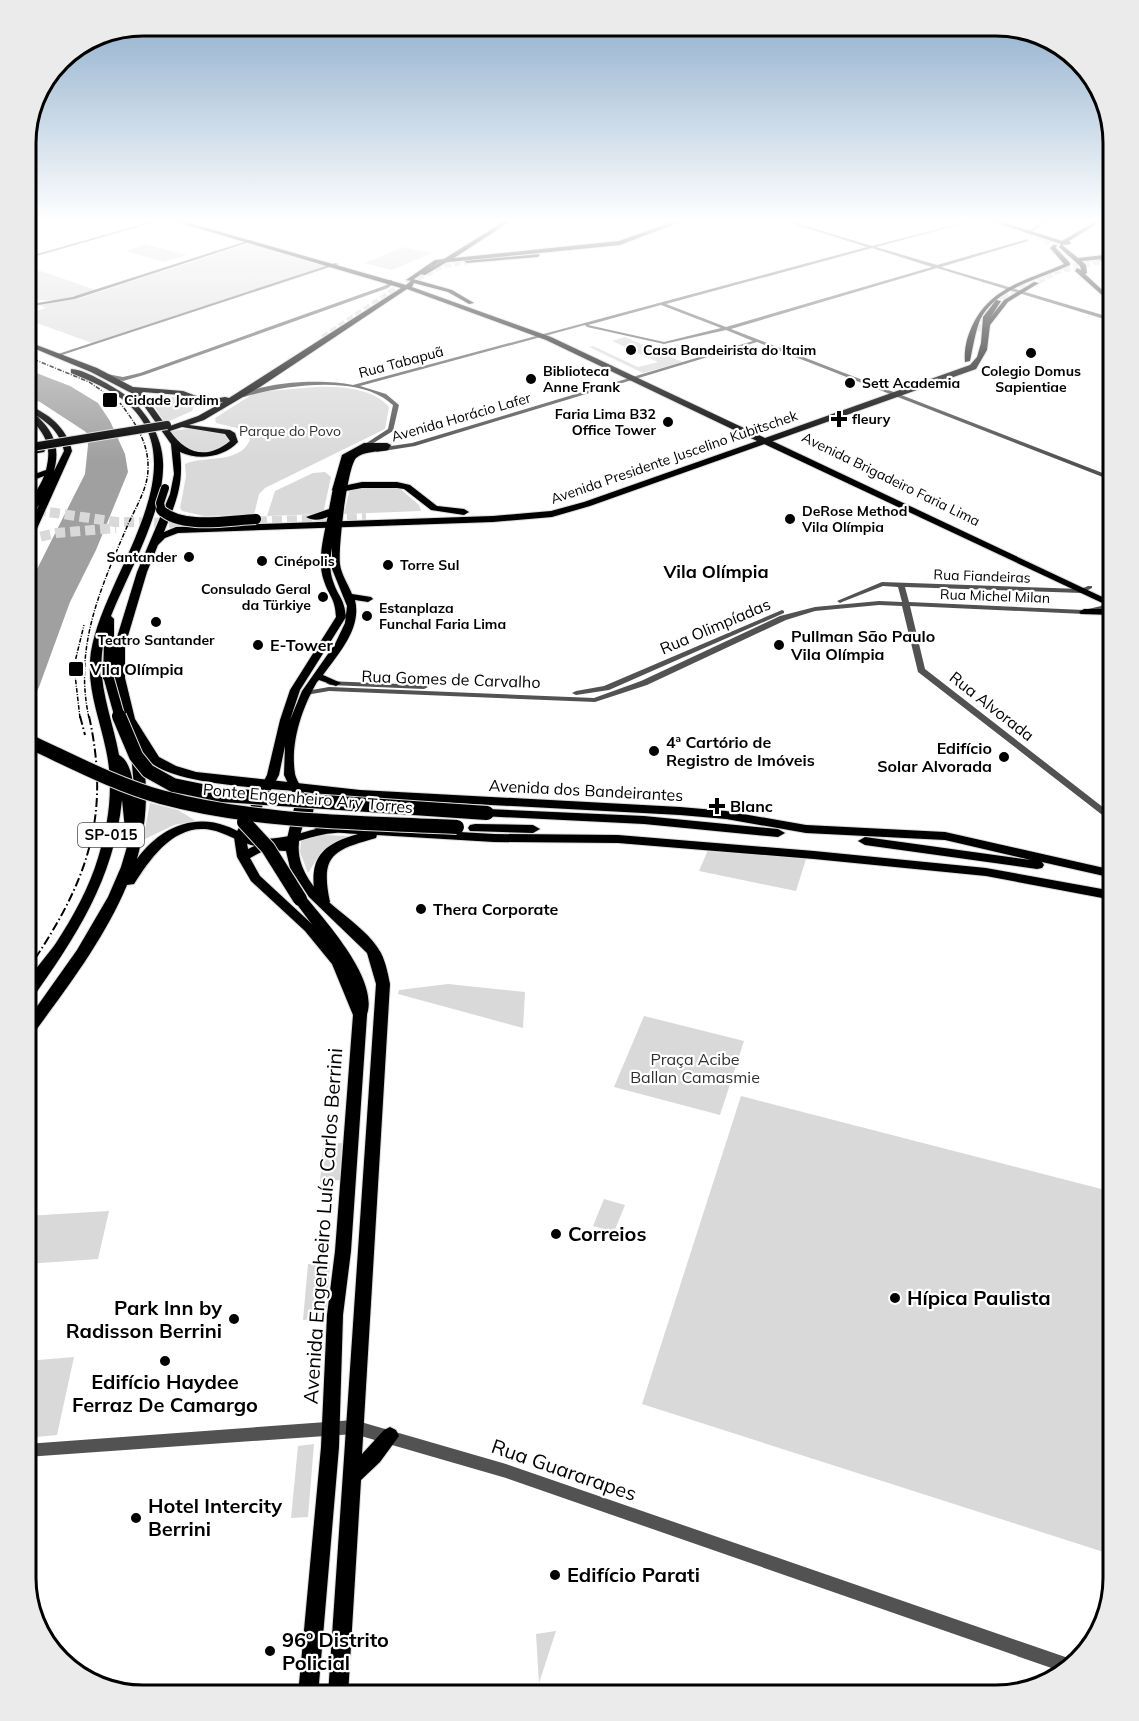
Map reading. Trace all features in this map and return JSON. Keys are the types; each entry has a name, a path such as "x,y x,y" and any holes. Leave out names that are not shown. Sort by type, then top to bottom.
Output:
{"highway":[{"path":"205,418 227,398 384,299"},
{"path":"36,448 170,427 205,418 244,395 286,364 385,299"},
{"name":"Avenida Brigadeiro Faria Lima","path":"442,299 556,344 586,350 765,438"},
{"name":"Avenida Brigadeiro Faria Lima","path":"462,299 550,334 576,349 638,377"},
{"path":"988,324 987,317 998,299"},
{"name":"Avenida Presidente Juscelino Kubitschek","path":"267,519 324,516 334,522 514,518 565,511 584,501 980,360 988,324"},
{"path":"967,361 972,356 978,331"},
{"path":"205,418 331,334"},
{"path":"36,348 62,356 107,376 142,396 175,444 185,453 204,454 224,450 235,440 230,434 216,430 198,427 170,427"},
{"name":"SP-015","path":"36,356 88,378 123,396 142,416 153,440 159,462 158,482 97,644 95,670 98,698 112,752 116,789 109,844 100,872 78,919 36,981"},
{"name":"Avenida Presidente Juscelino Kubitschek","path":"957,368 966,365 967,361"},
{"path":"957,368 986,372"},
{"path":"205,418 257,385"},
{"path":"170,427 201,418 257,385"},
{"path":"129,388 174,394 190,398 199,405 198,410 170,427"},
{"path":"129,388 153,421 175,464 147,548 146,561"},
{"path":"148,392 183,393 208,403 227,398"},
{"name":"Avenida Presidente Juscelino Kubitschek","path":"765,438 782,429 891,393"},
{"path":"151,407 152,402 158,398 190,398"},
{"name":"Avenida Brigadeiro Faria Lima","path":"704,410 730,418 747,429"},
{"path":"36,413 56,426 68,444 66,459 37,517"},
{"path":"205,418 234,434 238,440 236,446 222,453 185,459 169,466 160,509 170,517 194,520 318,525 334,522 352,516 423,513 427,509 422,500 402,486 342,485 334,522"},
{"path":"36,420 42,424 52,439 50,471 36,497"},
{"path":"36,422 42,424"},
{"path":"778,448 746,445 747,429 782,429"},
{"path":"153,440 159,443 165,458 165,487"},
{"path":"175,444 174,510 178,516 231,521 267,519"},
{"path":"36,477 50,471"},
{"path":"110,907 132,852 139,824 141,791 129,719 119,678 120,646 146,561 175,494"},
{"name":"Avenida Presidente Juscelino Kubitschek","path":"422,500 447,512 520,510 584,501"},
{"path":"565,511 516,515 366,519 544,510 584,501"},
{"path":"129,560 159,511"},
{"path":"153,545 173,531 254,523 267,519"},
{"path":"231,521 225,525 254,523"},
{"path":"108,612 109,679 117,711 136,756 148,771 173,785 222,795 486,813 624,819"},
{"name":"Avenida dos Bandeirantes","path":"129,719 148,752 161,764 195,776 296,789 702,813 806,829 945,836 1103,872"},
{"name":"Ponte Engenheiro Ary Torres","path":"36,744 126,785 203,807 253,813 463,827"},
{"path":"112,752 121,761 126,776 131,814 132,852"},
{"path":"334,792 311,798 304,816 310,824 338,829 618,840 986,872 1103,894"},
{"path":"360,794 438,803 564,811 624,819"},
{"path":"203,807 232,815 258,832 300,899 349,959 355,977 360,1015"},
{"name":"Avenida dos Bandeirantes","path":"624,819 909,845 1005,859 1103,877"},
{"path":"36,1019 149,850 169,834 188,826 210,825 261,843 292,842 338,829"},
{"path":"463,827 510,832 597,835 618,840"},
{"path":"463,827 640,833 897,854 1019,870 1103,887"},
{"path":"323,902 317,871 328,853 340,845 364,836 401,832"}],"main road":[{"path":"967,361 977,320 987,304 996,299"},
{"name":"Avenida Presidente Juscelino Kubitschek","path":"988,324 1009,299"},
{"name":"Avenida Brigadeiro Faria Lima","path":"765,438 778,448 914,512 1103,596"},
{"name":"Avenida Brigadeiro Faria Lima","path":"765,438 827,462 1086,589"},
{"path":"367,445 387,445 353,457 342,485 343,459 367,445"},
{"path":"815,465 827,462"},
{"path":"914,512 938,516"},
{"path":"240,837 268,786 276,766 285,720 338,645 346,620 350,596 336,568 334,522"},
{"path":"334,522 325,552 327,574 346,620"},
{"path":"350,596 368,600"},
{"path":"1084,612 1103,612"},
{"path":"339,1685 384,984 373,952 323,902 302,878 296,866 292,842 301,807 301,797 290,776 295,726 307,686 334,632 346,620"},
{"path":"334,632 331,642 338,645"},
{"path":"307,686 336,683"},
{"name":"Avenida Engenheiro Luís Carlos Berrini","path":"240,837 243,857 255,878 309,928 338,962 360,1015 343,1251 335,1315 331,1429 309,1685"},
{"path":"243,857 263,846 292,842"},
{"path":"351,1477 374,1456 390,1436"}],"street":[{"path":"36,304 66,299"},
{"path":"62,356 230,299"},
{"path":"107,376 123,379 142,374 351,299"},
{"name":"Rua Tabapuã","path":"354,386 679,299"},
{"path":"584,325 664,343 724,329 826,299"},
{"path":"1044,299 1103,317"},
{"path":"662,304 1103,475"},
{"name":"Avenida Horácio Lafer","path":"377,450 413,445 757,341"},
{"path":"142,374 135,382 148,392"},
{"path":"244,395 258,390 330,383 354,386 387,398 397,409 391,430 367,445"},
{"name":"Rua Fiandeiras","path":"882,584 1086,589"},
{"name":"Rua Olimpíadas","path":"580,694 606,688 771,616 805,606 846,600 882,584"},
{"name":"Rua Alvorada","path":"901,585 921,670 1103,811"},
{"path":"863,593 862,600 871,603"},
{"name":"Rua Olimpíadas","path":"595,700 617,698 802,616 871,603"},
{"name":"Rua Michel Milan","path":"871,603 1084,612 1103,608"},
{"name":"Rua Gomes de Carvalho","path":"336,683 580,694"},
{"name":"Rua Gomes de Carvalho","path":"307,686 329,689 595,700"},
{"name":"Rua Guararapes","path":"36,1450 354,1427 506,1471 1061,1663"}],"green space":[{"path":"75,299 226,299 92,343 36,323 36,311 46,308 38,304"},
{"path":"625,337 683,362 643,373 589,347 593,346 638,367 658,362 612,341"},
{"name":"Parque do Povo","path":"316,387 355,390 374,396 389,407 385,429 265,488 259,494 254,515 204,516 182,511 180,508 186,476 185,464 230,456 245,448 250,440 245,430 216,423 215,418 256,392"},
{"path":"178,397 194,405 192,411 165,423 153,404 163,398"},
{"path":"196,428 227,434 231,440 211,451 188,452 169,431"},
{"name":"Parque do Povo","path":"325,472 331,477 323,514 267,516 275,491 313,473"},
{"path":"398,487 419,505 421,511 344,514 350,488"},
{"path":"150,803 178,810 196,821 174,825 143,840"},
{"path":"302,834 349,836 322,851 308,873 300,852"},
{"path":"708,850 806,859 796,891 699,871"},
{"path":"448,984 525,992 523,1028 398,994 399,990"},
{"name":"Praça Acibe Ballan Camasmie","path":"644,1016 744,1041 720,1115 614,1087"},
{"name":"Hípica Paulista","path":"741,1096 1103,1189 1103,1552 642,1404"},
{"path":"342,1143 340,1180 320,1182 323,1144"},
{"path":"604,1199 625,1205 614,1232 593,1226"},
{"path":"109,1211 98,1259 36,1263 36,1215"},
{"path":"330,1263 326,1318 303,1320 308,1264"},
{"path":"74,1357 57,1435 36,1437 36,1360"},
{"path":"314,1444 308,1517 291,1518 298,1446"},
{"path":"556,1631 539,1683 536,1634"}],"shaded area":[{"path":"36,373 70,386 98,403 110,421 125,454 128,472 96,550 70,602 36,693 36,571 85,474 88,445 86,432 36,400"}],"tunnel":[{"path":"323,338 381,299"},
{"path":"978,331 987,309 997,299"},
{"path":"36,510 46,512"},
{"path":"36,510 116,522 193,523"},
{"path":"242,522 366,518"},
{"path":"36,538 57,533 116,528"}],"railway":[{"path":"36,360 89,382 114,399"},
{"path":"89,718 85,692 85,668 92,621 107,575 143,492 148,469 144,442 136,425 120,403"},
{"path":"80,718 74,666 84,625"},
{"path":"80,716 85,735"},
{"path":"36,957 78,881 95,820 97,788 89,716"}],"place":[{"name":"Casa Bandeirista do Itaim","path":"631,350"},
{"name":"Colegio Domus Sapientiae","path":"1031,353"},
{"name":"Biblioteca Anne Frank","path":"531,379"},
{"name":"Sett Academia","path":"850,383"},
{"name":"Cidade Jardim","path":"110,400"},
{"name":"fleury","path":"839,419"},
{"name":"Faria Lima B32 Office Tower","path":"668,422"},
{"name":"DeRose Method Vila Olímpia","path":"790,519"},
{"name":"Santander","path":"189,557"},
{"name":"Cinépolis","path":"262,561"},
{"name":"Torre Sul","path":"388,565"},
{"name":"Consulado Geral da Türkiye","path":"323,597"},
{"name":"Estanplaza Funchal Faria Lima","path":"367,616"},
{"name":"Teatro Santander","path":"156,622"},
{"name":"E-Tower","path":"258,645"},
{"name":"Pullman São Paulo Vila Olímpia","path":"779,645"},
{"name":"Vila Olímpia","path":"76,669"},
{"name":"4ª Cartório de Registro de Imóveis","path":"654,751"},
{"name":"Edifício Solar Alvorada","path":"1004,757"},
{"name":"Blanc","path":"717,806"},
{"name":"Thera Corporate","path":"421,909"},
{"name":"Correios","path":"556,1234"},
{"name":"Hípica Paulista","path":"895,1298"},
{"name":"Park Inn by Radisson Berrini","path":"234,1319"},
{"name":"Edifício Haydee Ferraz De Camargo","path":"165,1361"},
{"name":"Hotel Intercity Berrini","path":"136,1518"},
{"name":"Edifício Parati","path":"555,1575"},
{"name":"96º Distrito Policial","path":"270,1651"}],"district":[{"name":"Vila Olímpia","path":"716,572"}]}
